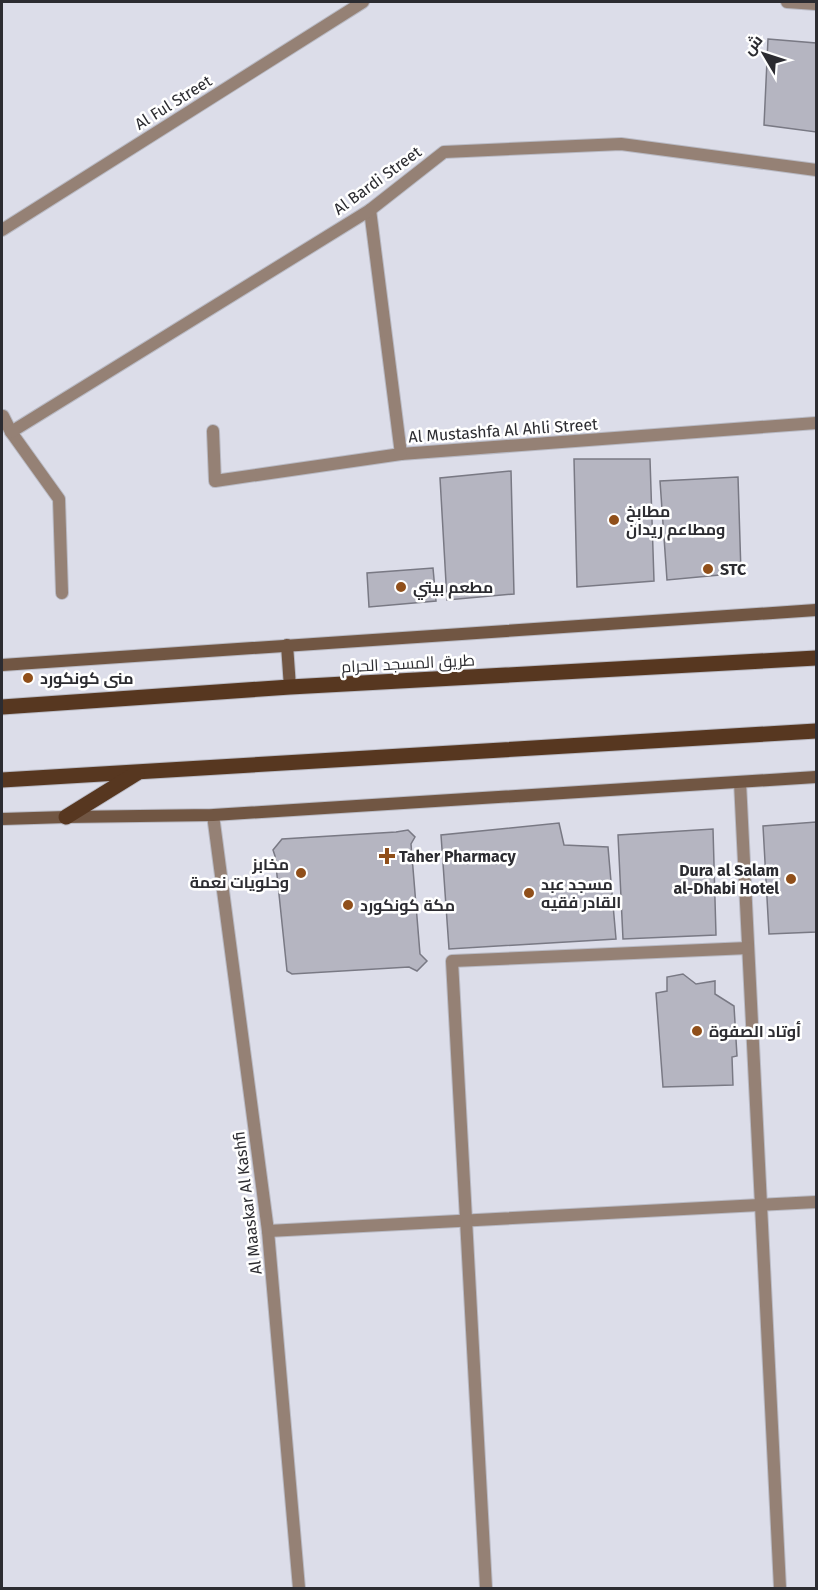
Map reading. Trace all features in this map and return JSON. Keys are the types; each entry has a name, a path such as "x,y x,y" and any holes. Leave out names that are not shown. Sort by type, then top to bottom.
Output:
{"main road":[{"name":"طريق المسجد الحرام","path":"2,707 290,687 816,658"},
{"path":"2,780 816,731"},
{"path":"66,817 139,771"}],"street":[{"name":"Al Ful Street","path":"2,230 363,2"},
{"path":"787,2 816,4"},
{"name":"Al Bardi Street","path":"11,432 370,210 444,152 621,144 816,170"},
{"name":"Al Mustashfa Al Ahli Street","path":"370,210 401,454 816,423"},
{"path":"3,416 11,432 59,499 62,593"},
{"path":"213,431 214,481 401,454"},
{"path":"2,665 816,610"},
{"path":"287,645 290,687"},
{"path":"2,819 213,815 816,777"},
{"path":"740,782 780,1588"},
{"name":"Al Maaskar Al Kashfi","path":"213,815 268,1231 298,1588"},
{"path":"486,1588 452,961 748,948"},
{"path":"268,1231 816,1202"}],"building":[{"path":"768,39 816,43 816,132 764,125"},
{"name":"مطابخ ومطاعم ريدان","path":"574,459 650,459 654,581 577,587"},
{"path":"511,471 514,594 447,600 440,478"},
{"path":"738,477 741,573 667,580 660,481"},
{"name":"مطعم بيتي","path":"433,568 436,601 369,607 367,573"},
{"name":"Dura al Salam al-Dhabi Hotel","path":"816,822 816,932 769,934 763,826"},
{"name":"مسجد عبد القادر فقيه","path":"559,823 564,845 608,847 616,939 449,949 441,835"},
{"path":"713,829 716,935 623,939 618,835"},
{"name":"مكة كونكورد","path":"408,830 415,837 411,844 420,954 427,961 417,971 409,967 292,974 287,971 273,850 282,839"},
{"name":"أوتاد الصفوة","path":"683,974 696,984 715,981 715,994 734,1006 737,1056 732,1057 733,1085 663,1087 656,993 667,991 667,977"}],"place":[{"name":"مطابخ ومطاعم ريدان","path":"614,520"},
{"name":"STC","path":"708,569"},
{"name":"مطعم بيتي","path":"401,587"},
{"name":"منى كونكورد","path":"28,678"},
{"name":"Taher Pharmacy","path":"387,856"},
{"name":"مخابز وحلويات نعمة","path":"301,873"},
{"name":"Dura al Salam al-Dhabi Hotel","path":"791,879"},
{"name":"مسجد عبد القادر فقيه","path":"529,893"},
{"name":"مكة كونكورد","path":"348,905"},
{"name":"أوتاد الصفوة","path":"697,1031"}]}
